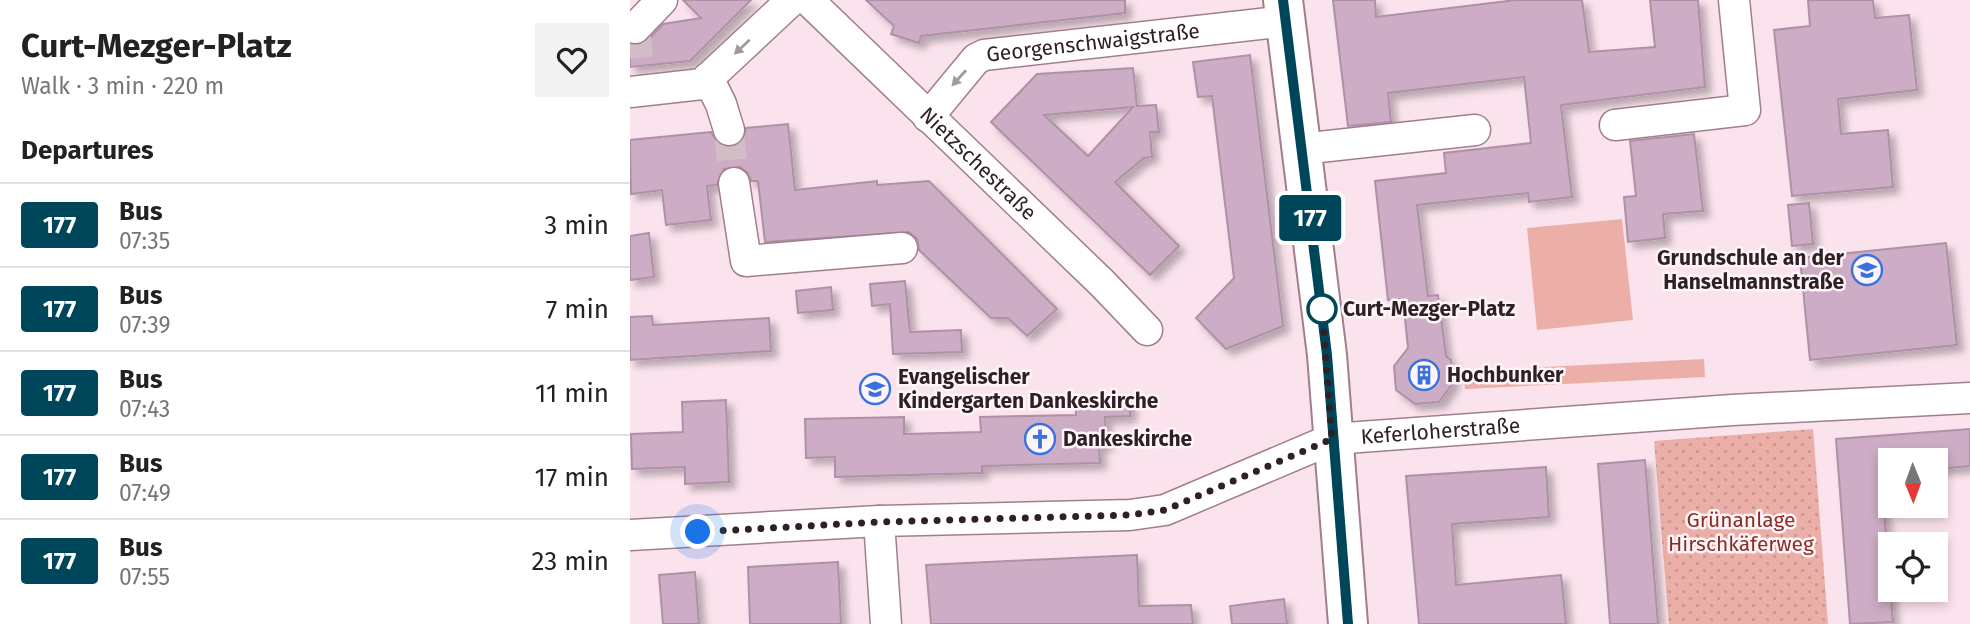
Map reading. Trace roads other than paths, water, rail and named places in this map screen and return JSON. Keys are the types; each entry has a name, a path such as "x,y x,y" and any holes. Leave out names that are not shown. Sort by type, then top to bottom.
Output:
{"main road":[{"path":"1284,10 1327,355 1348,624"}],"street":[{"path":"635,28 662,0"},
{"path":"637,83 702,84 792,0"},
{"name":"Nietzschestraße","path":"808,0 1102,283 1147,330"},
{"path":"1615,125 1745,110 1734,0"},
{"name":"Georgenschwaigstraße","path":"928,117 968,68 984,55 1284,10"},
{"path":"708,78 721,104 729,130"},
{"path":"1301,149 1475,130"},
{"path":"734,183 746,261 902,248"},
{"name":"Keferloherstraße","path":"630,535 879,522 1130,515 1165,510 1332,439 1732,410 1970,398"},
{"path":"879,522 886,624"}],"tunnel":[{"path":"635,28 639,66"},
{"path":"729,130 734,183"}],"place":[{"name":"Grundschule an der Hanselmannstraße","path":"1867,270"},
{"name":"Curt-Mezger-Platz","path":"1322,309"},
{"name":"Hochbunker","path":"1424,375"},
{"name":"Evangelischer Kindergarten Dankeskirche","path":"875,389"},
{"name":"Dankeskirche","path":"1040,439"}],"park label":[{"name":"Grünanlage Hirschkäferweg","path":"1741,532"}]}
